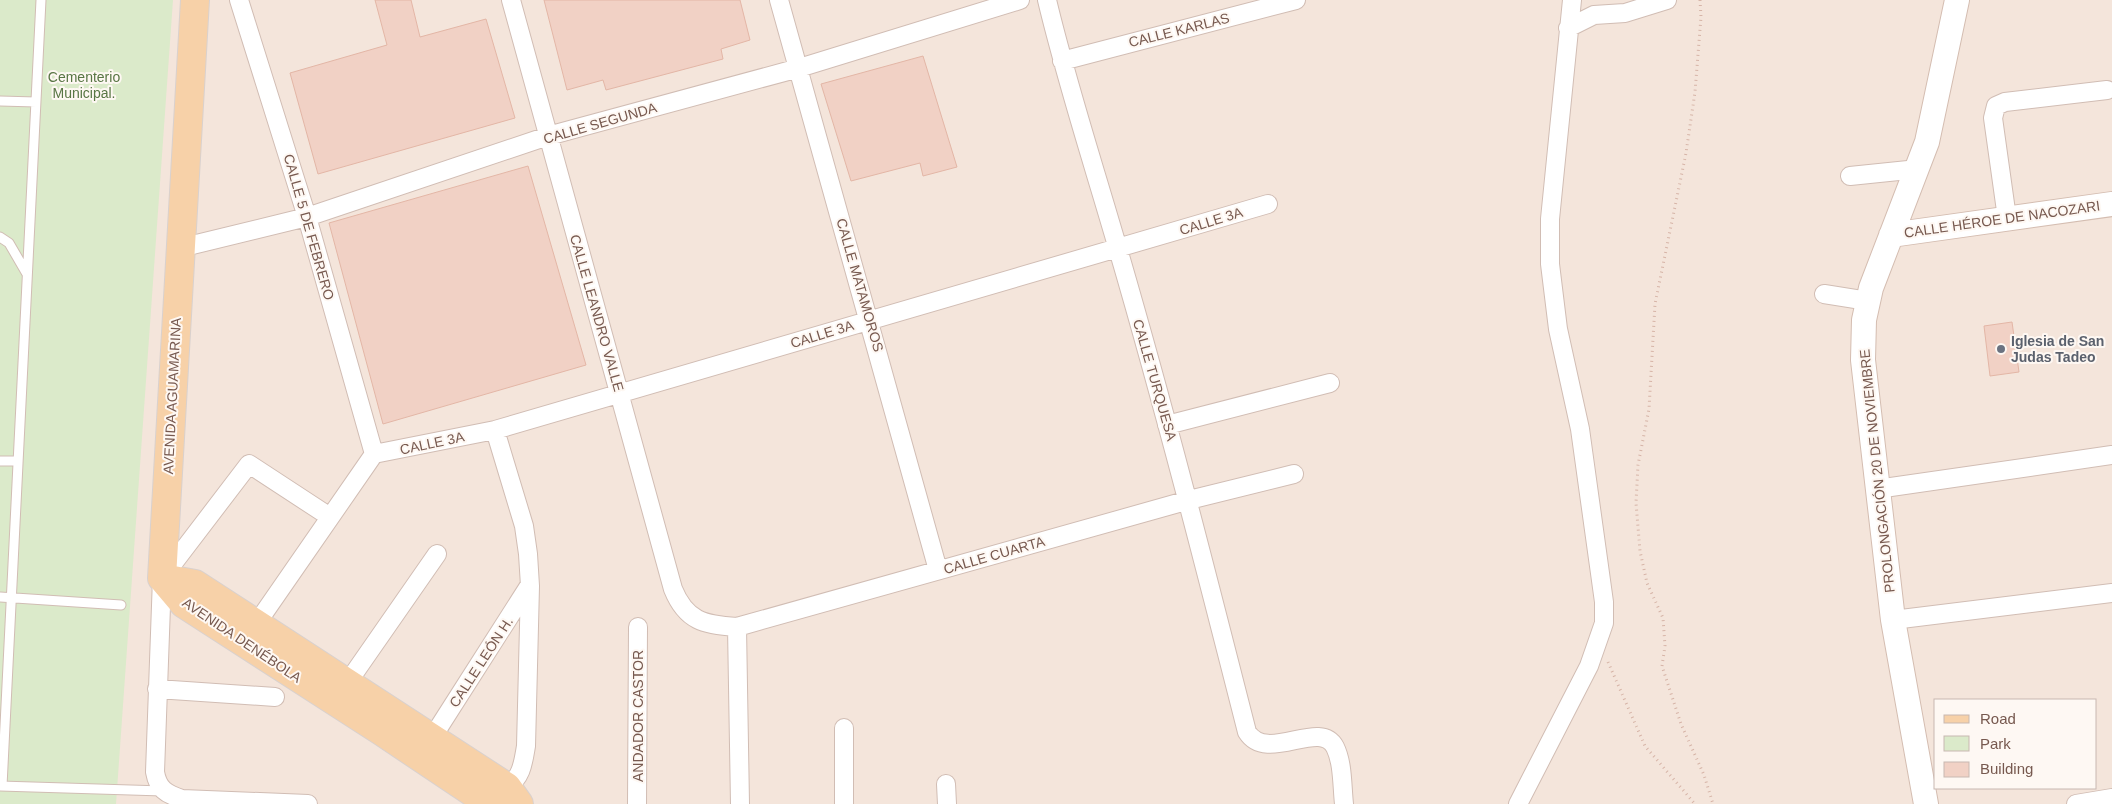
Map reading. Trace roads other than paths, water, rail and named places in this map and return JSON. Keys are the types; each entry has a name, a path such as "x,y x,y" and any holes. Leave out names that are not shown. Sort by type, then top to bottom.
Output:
{"main road":[{"name":"AVENIDA AGUAMARINA","path":"162,578 195,0"},
{"name":"PROLONGACIÓN 20 DE NOVIEMBRE","path":"1926,804 1893,620 1863,360 1864,320 1868,301 1927,142 1942,80 1957,0"},
{"name":"CALLE HÉROE DE NACOZARI","path":"1892,235 2112,204"},
{"name":"AVENIDA DENÉBOLA","path":"162,578 195,584 348,682 432,738 498,800"},
{"name":"AVENIDA DENÉBOLA","path":"162,578 184,604 498,800"}],"street":[{"name":"CALLE 5 DE FEBRERO","path":"239,0 307,217 374,454"},
{"name":"CALLE LEANDRO VALLE","path":"510,0 673,589 680,607 695,619"},
{"name":"CALLE MATAMOROS","path":"780,0 870,319 938,570"},
{"name":"CALLE SEGUNDA","path":"180,248 307,217 548,136 799,68 1020,0"},
{"name":"CALLE TURQUESA","path":"1047,0 1062,60 1189,500 1247,732 1256,742 1273,744 1316,737 1328,739 1334,744 1338,752 1344,804"},
{"name":"CALLE KARLAS","path":"1062,60 1296,0"},
{"path":"1518,804 1588,666 1604,623 1604,602 1580,429 1558,329 1550,264 1550,219 1572,0"},
{"path":"1568,28 1594,15 1625,13 1668,0"},
{"path":"2007,218 1993,118 1996,106 2005,102 2107,90"},
{"path":"1850,176 1918,169"},
{"name":"CALLE 3A","path":"374,454 495,430 1268,204"},
{"path":"1824,294 1868,301"},
{"path":"1167,425 1330,383"},
{"path":"495,430 524,526 530,586 526,746 523,766 517,780 498,800"},
{"path":"257,623 374,454"},
{"path":"1877,489 2112,456"},
{"path":"162,578 248,464 330,517"},
{"name":"CALLE CUARTA","path":"695,619 713,626 737,627 1189,500 1294,474"},
{"path":"348,682 437,554"},
{"name":"AVENIDA AGUAMARINA","path":"162,578 155,772 157,783 163,791"},
{"name":"CALLE LEÓN H.","path":"432,738 530,586"},
{"path":"1893,620 2112,593"},
{"path":"737,627 740,804"},
{"name":"ANDADOR CASTOR","path":"637,804 638,628"},
{"path":"157,689 275,697"},
{"path":"844,728 844,804"},
{"path":"946,784 947,804"},
{"path":"163,791 182,799 308,804"},
{"path":"2076,804 2112,798"}],"lane":[{"path":"41,0 1,786 163,791"},
{"path":"0,101 36,102"},
{"path":"0,237 9,243 27,274"},
{"path":"0,460 18,461"},
{"path":"0,597 121,605"}],"place":[{"name":"Iglesia de San Judas Tadeo","path":"2001,349"}],"park label":[{"name":"Cementerio Municipal.","path":"84,86"}]}
